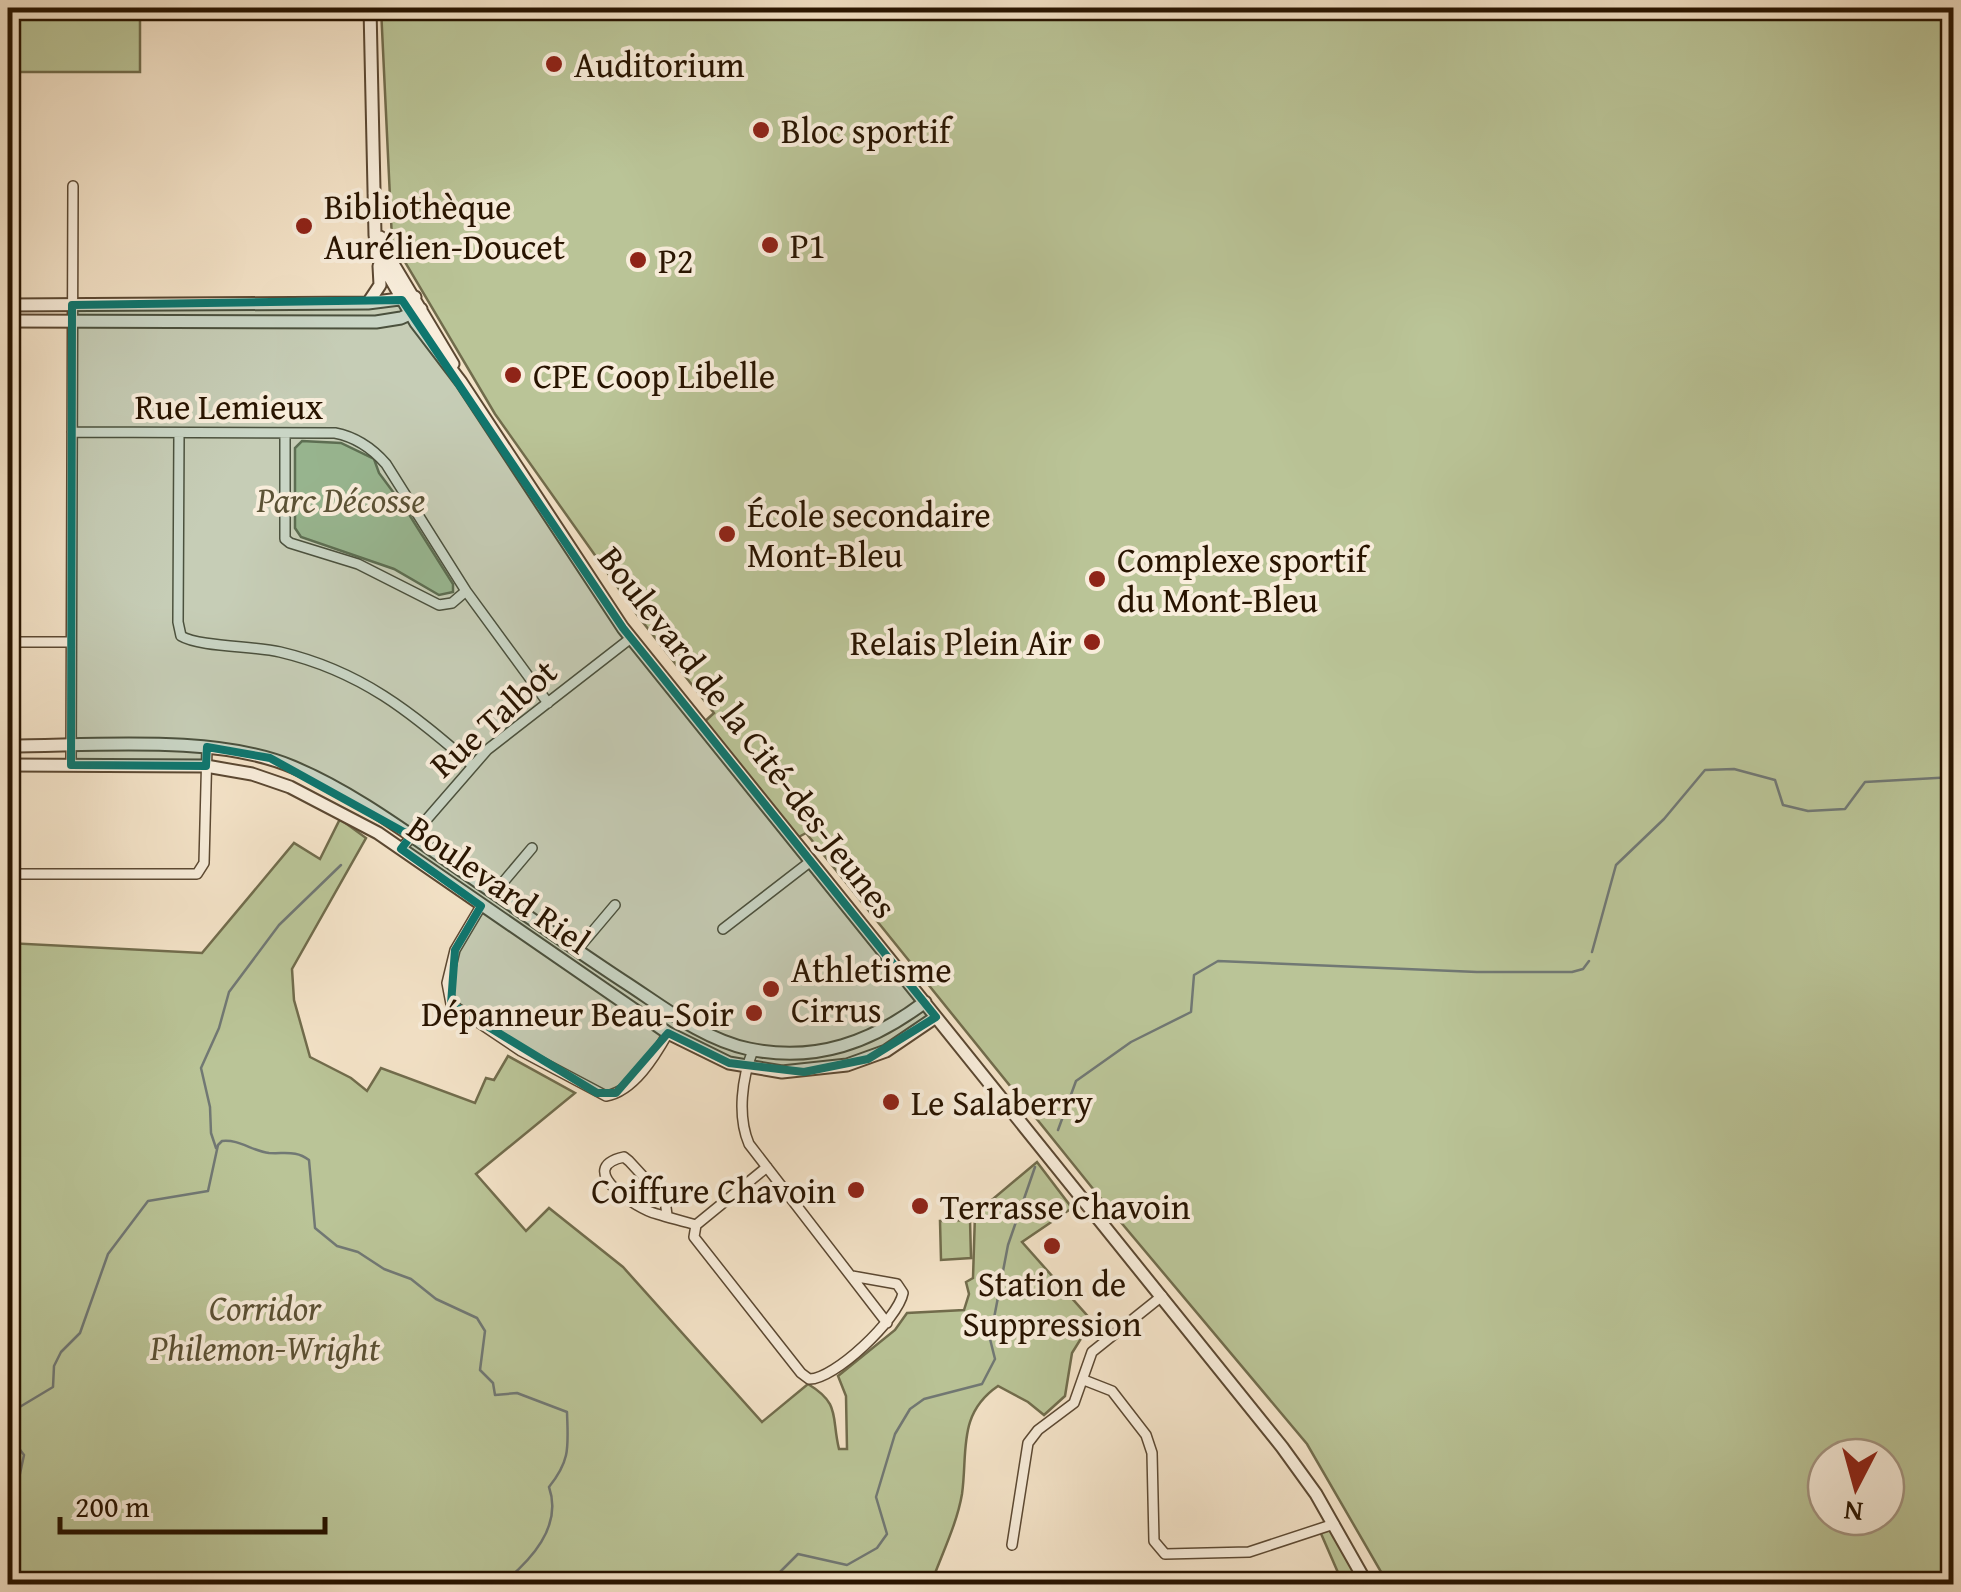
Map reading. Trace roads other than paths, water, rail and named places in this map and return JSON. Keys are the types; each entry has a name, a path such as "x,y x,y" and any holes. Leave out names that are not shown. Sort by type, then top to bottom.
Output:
{"street":[{"name":"Boulevard de la Cité-des-Jeunes","path":"370,8 378,257 631,638 1282,1447 1334,1524 1366,1584"},
{"path":"72,186 72,765"},
{"name":"Boulevard de la Cité-des-Jeunes","path":"374,218 412,305"},
{"path":"368,303 380,285 378,257"},
{"path":"8,305 412,305"},
{"path":"8,321 376,322 412,305"},
{"name":"Rue Lemieux","path":"72,432 341,434 375,452 466,591 548,703"},
{"path":"179,432 178,622 182,636 196,642 277,651 342,672 398,702 472,765"},
{"path":"285,433 286,539 290,543 358,564 439,606 452,603 466,591"},
{"name":"Rue Talbot","path":"401,849 472,765 631,638"},
{"path":"8,642 71,642"},
{"name":"Boulevard Riel","path":"8,746 206,747 249,752 292,766 412,836 695,1028 753,1050 802,1053 847,1046 889,1028 925,1002"},
{"path":"8,874 197,874 204,863 206,747"},
{"name":"Boulevard Riel","path":"8,765 206,766 290,786 401,849 668,1034 706,1055 746,1068 804,1072 848,1065 900,1044 936,1017"},
{"path":"494,893 532,848"},
{"path":"723,929 812,861"},
{"path":"577,950 616,905"},
{"path":"482,906 453,955 447,988 456,1008 521,1052 606,1096 616,1093 642,1071 668,1034"},
{"path":"753,1050 746,1068 744,1134 887,1323"},
{"path":"667,1216 665,1200 629,1161 624,1157 608,1163 605,1180 611,1186 650,1212 696,1225"},
{"path":"768,1167 696,1225 694,1232 697,1244 804,1377 820,1379 887,1323 902,1300 901,1288 890,1281 852,1276"},
{"path":"1012,1546 1024,1452 1038,1430 1074,1403 1092,1352 1162,1296"},
{"path":"1084,1380 1112,1391 1149,1440 1154,1542 1165,1554 1249,1552 1334,1524"}],"waterway":[{"path":"1592,952 1616,865 1664,819 1705,770 1734,769 1775,780 1783,805 1808,811 1845,809 1865,782 1954,777"},
{"path":"216,1148 201,1068 219,1028 229,992 279,925 341,865"},
{"path":"1058,1130 1076,1081 1131,1042 1191,1012 1194,975 1218,961 1477,972 1572,972 1583,969 1589,961"},
{"path":"8,1414 53,1387 54,1366 61,1352 80,1333 108,1254 148,1201 208,1191 222,1141 269,1153 300,1155 309,1160 315,1228 337,1246 358,1252 384,1269 411,1279 436,1299 477,1318 485,1331 480,1370 493,1383 495,1395 517,1393 567,1412 567,1452 549,1487 552,1502 548,1529 533,1554 502,1584"},
{"path":"768,1584 798,1554 847,1565 877,1548 887,1534 876,1497 895,1434 910,1409 924,1399 982,1384 995,1359 990,1339 1008,1245 1035,1167"},
{"path":"8,1434 24,1455 15,1497 8,1503"}],"place":[{"name":"Auditorium","path":"554,64"},
{"name":"Bloc sportif","path":"761,130"},
{"name":"Bibliothèque Aurélien-Doucet","path":"304,226"},
{"name":"P1","path":"770,245"},
{"name":"P2","path":"638,260"},
{"name":"CPE Coop Libelle","path":"513,375"},
{"name":"École secondaire Mont-Bleu","path":"727,534"},
{"name":"Complexe sportif du Mont-Bleu","path":"1097,579"},
{"name":"Relais Plein Air","path":"1092,642"},
{"name":"Athletisme Cirrus","path":"771,989"},
{"name":"Dépanneur Beau-Soir","path":"754,1013"},
{"name":"Le Salaberry","path":"891,1102"},
{"name":"Coiffure Chavoin","path":"856,1190"},
{"name":"Terrasse Chavoin","path":"920,1206"},
{"name":"Station de Suppression","path":"1052,1246"}],"park label":[{"name":"Parc Décosse","path":"341,499"},
{"name":"Corridor Philemon-Wright","path":"265,1327"}]}
